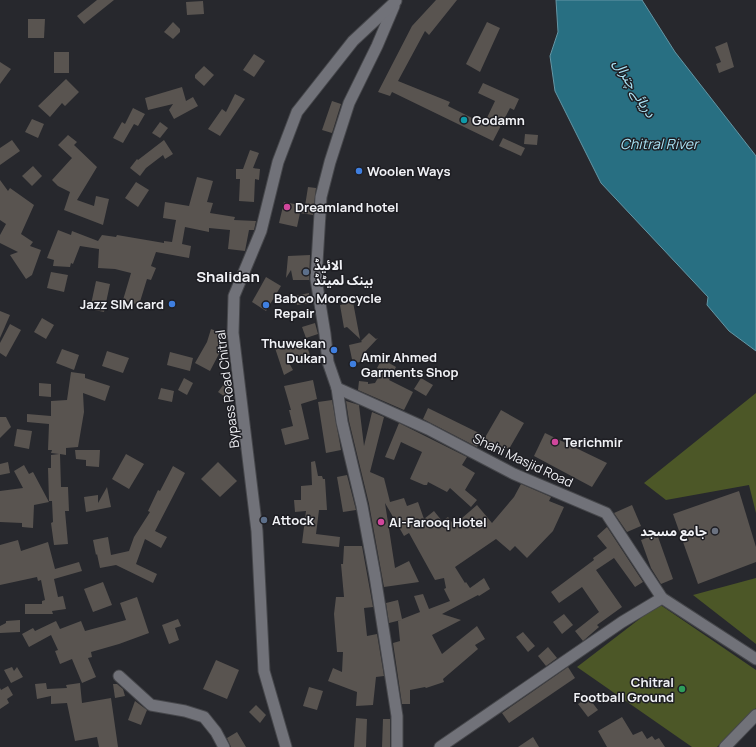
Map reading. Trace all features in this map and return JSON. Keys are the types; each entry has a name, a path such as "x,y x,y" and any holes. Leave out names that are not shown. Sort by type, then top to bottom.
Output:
{"street":[{"path":"396,1 377,46 349,103 321,197 316,279 326,334 328,362 337,388 342,422 362,506 376,576 397,716 397,747"},
{"name":"Bypass Road Chitral","path":"286,747 264,671 258,538 233,333 234,296 261,231 278,162 297,112 353,41 396,1"},
{"name":"Shahi Masjid Road","path":"337,388 428,429 514,474 606,514 662,598 756,660"},
{"path":"440,747 616,627 662,598"},
{"path":"119,676 151,705 185,711 204,717 216,732 224,747"},
{"path":"725,747 756,715"}],"green space":[{"path":"756,393 756,513 749,485 666,500 644,483"},
{"path":"756,578 756,644 693,595"},
{"name":"Chitral Football Ground","path":"659,604 756,670 756,708 717,747 692,747 577,667"}],"water":[{"name":"Chitral River","path":"556,0 642,0 675,52 756,156 756,351 729,331 707,305 708,297 601,183 555,91 550,56 558,32"}],"building":[{"path":"97,0 114,0 84,24 77,16"},
{"path":"436,0 457,0 429,35 425,31 398,81 450,102 448,106 484,124 495,101 478,93 483,83 519,99 514,110 510,108 493,141 392,92 390,96 378,92 412,26"},
{"path":"203,1 204,14 187,15 186,2"},
{"path":"28,19 45,19 44,38 28,38"},
{"path":"173,22 180,29 180,32 173,39 164,32"},
{"path":"487,22 500,28 480,72 466,64"},
{"path":"727,42 734,67 719,73 716,64 721,62 715,47"},
{"path":"54,52 69,52 69,73 54,73"},
{"path":"254,54 265,61 254,77 243,70"},
{"path":"0,62 11,69 0,84"},
{"path":"204,66 214,75 204,86 195,78 195,75"},
{"path":"66,79 79,92 65,106 62,103 50,117 38,106"},
{"path":"182,87 186,101 193,97 198,106 174,119 169,110 173,104 148,110 145,98"},
{"path":"235,94 245,99 220,136 208,129 222,109 226,112"},
{"path":"332,101 341,104 332,133 322,130"},
{"path":"133,108 145,114 138,126 134,124 123,143 113,138 122,122 125,124"},
{"path":"32,119 44,124 38,138 25,132"},
{"path":"160,122 168,128 160,138 152,133"},
{"path":"525,134 538,135 537,145 524,144"},
{"path":"68,135 77,142 74,145 97,167 77,200 94,206 96,196 109,199 103,225 64,210 70,192 58,186 52,180 72,158 58,145"},
{"path":"503,138 525,148 521,156 499,146"},
{"path":"12,140 20,151 0,165 0,148"},
{"path":"164,140 173,154 165,159 163,155 146,168 140,176 130,168 137,159 138,160"},
{"path":"250,150 259,153 253,168 260,169 259,180 255,179 254,202 239,201 240,179 236,179 236,169 243,169"},
{"path":"33,166 42,176 32,186 22,176"},
{"path":"197,177 213,181 207,202 213,203 210,213 235,217 234,220 256,221 254,230 249,230 245,251 228,249 230,230 209,228 209,232 185,227 182,244 191,246 189,258 156,252 151,266 156,268 151,280 147,279 139,305 123,300 131,273 115,269 98,268 99,249 80,246 73,264 71,263 70,267 53,266 54,260 47,258 58,230 71,235 72,231 98,241 102,235 116,237 117,235 164,243 164,241 172,242 176,220 163,218 165,202 189,206"},
{"path":"0,180 8,191 10,188 34,205 21,234 33,242 30,246 41,250 32,275 26,279 10,255 18,252 0,243 0,235 6,224 0,220"},
{"path":"136,182 149,190 138,207 125,198"},
{"path":"308,187 316,188 313,215 300,213 297,227 279,223 284,202 305,206"},
{"path":"310,255 309,280 293,280 291,270 286,278 288,256"},
{"path":"51,272 68,275 64,292 47,288"},
{"path":"266,277 281,286 266,311 252,302"},
{"path":"96,281 110,284 104,312 90,309"},
{"path":"309,293 310,303 297,305 295,296"},
{"path":"353,302 360,339 347,327 344,328 340,305"},
{"path":"0,311 10,315 0,338"},
{"path":"42,318 54,325 46,339 34,332"},
{"path":"315,323 318,334 306,338 302,327"},
{"path":"10,324 21,330 6,357 0,353 0,343"},
{"path":"211,329 224,334 219,349 221,350 210,371 195,363 207,342"},
{"path":"369,333 376,339 378,338 362,355 363,361 353,364 349,345 362,342 361,341"},
{"path":"305,341 310,355 289,363 293,370 284,375 275,348 291,343 292,346"},
{"path":"62,349 79,355 74,370 56,363"},
{"path":"107,351 129,358 123,373 102,366"},
{"path":"170,352 193,358 190,371 167,365"},
{"path":"382,359 396,367 389,380 413,392 404,410 358,390 359,381 368,382 368,384 375,383 382,371 377,368"},
{"path":"71,372 85,374 85,378 110,386 105,401 83,393 84,412 78,447 66,448 66,455 60,454 61,487 68,487 69,511 65,511 68,544 54,545 51,523 53,522 52,501 49,501 48,468 51,468 51,455 59,454 51,453 52,450 48,450 49,424 27,422 27,414 51,416 51,401 67,400"},
{"path":"184,378 193,383 187,395 178,390"},
{"path":"421,378 433,385 426,396 414,389"},
{"path":"227,380 232,383 233,392 228,399 218,392"},
{"path":"313,380 317,399 301,404 309,439 285,445 281,429 293,426 289,410 291,410 284,386"},
{"path":"39,383 51,384 51,397 39,396"},
{"path":"161,388 174,391 172,402 158,399"},
{"path":"332,400 341,450 326,453 318,402"},
{"path":"346,401 359,405 364,446 372,412 384,417 370,472 384,478 390,502 404,498 407,506 418,502 424,519 434,511 442,521 448,517 454,525 477,505 492,523 514,497 521,484 551,497 549,501 564,507 553,531 527,558 515,546 510,551 496,539 455,567 470,588 484,578 490,589 442,614 461,620 432,635 442,654 477,626 485,639 475,645 478,649 443,679 444,682 426,688 410,690 410,704 402,704 393,643 400,641 398,621 401,620 389,623 386,603 398,600 402,619 420,612 414,596 423,594 429,609 450,601 444,589 446,588 444,578 435,580 409,533 404,536 385,503 395,568 409,561 419,582 384,587 369,504 349,421"},
{"path":"428,408 483,435 477,447 423,419"},
{"path":"501,410 524,423 509,449 503,446 500,451 483,441"},
{"path":"0,417 6,417 11,427 0,438"},
{"path":"399,423 467,457 462,465 475,473 465,490 477,500 471,507 450,488 447,492 428,482 427,485 424,485 410,479 422,452 401,442 394,460 385,457"},
{"path":"17,429 32,431 29,449 14,446"},
{"path":"545,433 607,463 592,487 534,456"},
{"path":"75,450 100,450 99,467 86,466 86,460 76,459"},
{"path":"126,454 144,464 129,489 112,479"},
{"path":"315,461 318,476 322,476 323,479 325,479 327,510 319,510 316,534 340,537 339,547 302,543 306,511 295,512 294,500 301,500 301,486 312,485 311,462"},
{"path":"8,462 10,473 0,475 0,464"},
{"path":"218,462 237,481 220,497 201,479"},
{"path":"24,465 29,474 33,472 49,502 34,505 33,528 22,527 22,523 0,522 0,491 23,488 14,471"},
{"path":"173,466 185,473 155,531 167,537 161,548 145,539 136,564 157,574 153,583 116,565 100,568 93,540 108,537 111,555 129,551 134,537 150,512 148,511 158,490 160,491"},
{"path":"347,475 356,510 343,512 337,477"},
{"path":"107,487 111,507 86,512 84,497 98,495 98,503"},
{"name":"جامع مسجد","path":"739,491 756,547 756,562 698,584 673,514"},
{"path":"632,505 641,526 627,532 614,513"},
{"path":"607,527 643,582 635,587 614,558 596,570 622,607 597,625 599,627 583,641 575,631 599,612 582,587 559,603 551,592 594,560 593,558 607,548 597,536"},
{"path":"657,534 673,579 661,584 651,568 641,540"},
{"path":"18,540 21,551 48,542 55,569 79,562 82,571 54,579 58,597 63,596 66,609 52,611 53,614 25,614 25,604 42,604 42,601 45,600 41,580 38,581 37,577 0,585 0,545"},
{"path":"344,546 362,546 373,607 364,608 367,636 377,634 384,676 376,677 373,705 356,706 357,692 328,681 333,668 342,672 343,652 337,652 334,614 336,597 344,597 341,564 343,564"},
{"path":"103,582 112,605 93,612 84,589"},
{"path":"137,597 149,633 91,652 92,657 88,658 96,677 82,683 72,659 60,664 55,651 58,650 51,635 29,647 22,634 33,628 35,631 56,621 60,629 81,621 85,631 126,620 120,603"},
{"path":"564,614 573,625 562,634 553,622"},
{"path":"178,619 181,626 175,628 179,640 169,644 162,625"},
{"path":"20,620 20,632 0,633 0,626 6,623 6,621"},
{"path":"523,632 535,646 528,652 516,637"},
{"path":"548,647 557,658 546,666 538,656"},
{"path":"216,660 239,670 227,699 203,689"},
{"path":"12,667 14,671 17,667 23,677 11,683 4,670"},
{"path":"568,667 575,678 509,723 502,713"},
{"path":"46,683 47,689 67,688 66,685 80,683 82,703 111,698 118,747 99,747 97,737 75,741 67,703 51,704 51,696 37,699 35,684"},
{"path":"113,684 117,684 123,689 125,696 115,698"},
{"path":"8,686 13,695 7,699 9,703 0,709 0,688 1,690"},
{"path":"309,687 323,691 317,710 303,706"},
{"path":"588,697 598,710 588,717 578,704"},
{"path":"135,701 147,710 141,725 128,720"},
{"path":"256,705 266,715 260,723 249,712"},
{"path":"622,717 633,735 642,731 647,739 652,736 655,740 659,738 665,747 607,747 598,731"},
{"path":"356,718 367,719 366,747 354,747"},
{"path":"383,719 390,719 390,747 382,747"},
{"path":"237,732 246,747 231,747 227,738"},
{"path":"533,737 539,747 518,747"}],"place":[{"name":"Godamn","path":"464,120"},
{"name":"Woolen Ways","path":"359,171"},
{"name":"Dreamland hotel","path":"287,207"},
{"name":"الائیڈ بینک لمیٹڈ","path":"306,272"},
{"name":"Jazz SIM card","path":"172,304"},
{"name":"Baboo Morocycle Repair","path":"266,305"},
{"name":"Thuwekan Dukan","path":"334,350"},
{"name":"Amir Ahmed Garments Shop","path":"353,364"},
{"name":"Terichmir","path":"555,442"},
{"name":"Attock","path":"264,520"},
{"name":"Al-Farooq Hotel","path":"381,522"},
{"name":"جامع مسجد","path":"715,531"},
{"name":"Chitral Football Ground","path":"682,689"}],"district":[{"name":"Shalidan","path":"228,276"}],"water label":[{"name":"دریائے چترال","path":"635,88"}]}
